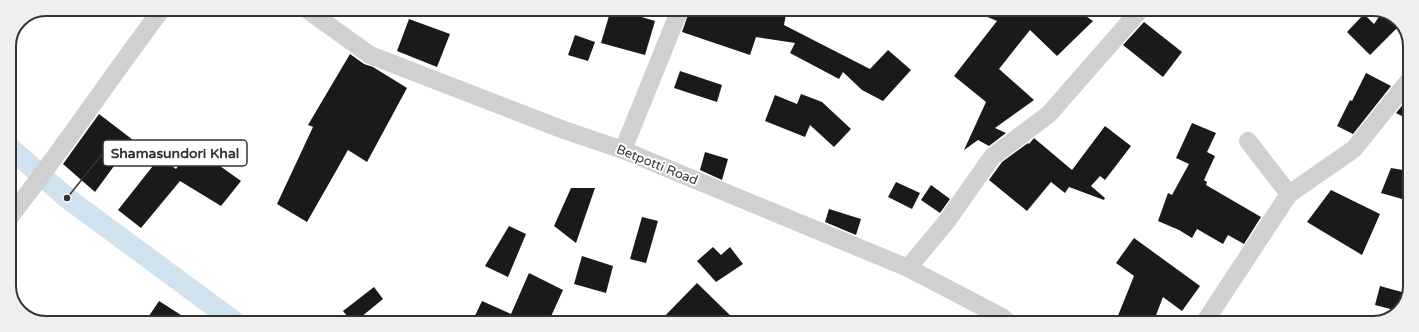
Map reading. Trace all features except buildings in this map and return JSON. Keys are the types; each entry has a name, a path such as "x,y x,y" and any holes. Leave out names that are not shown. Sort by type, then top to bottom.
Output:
{"street":[{"path":"16,209 42,176 157,16"},
{"name":"Betpotti Road","path":"316,16 370,55 564,130 623,150 908,268 1000,316"},
{"path":"623,150 677,16"},
{"path":"908,268 947,221 992,157 1049,114 1135,16"},
{"path":"1209,316 1289,194 1354,149 1403,88"},
{"path":"1248,141 1289,194"}],"waterway":[{"path":"16,153 67,198 227,316"}],"place":[{"name":"Shamasundori Khal","path":"67,198"}]}
